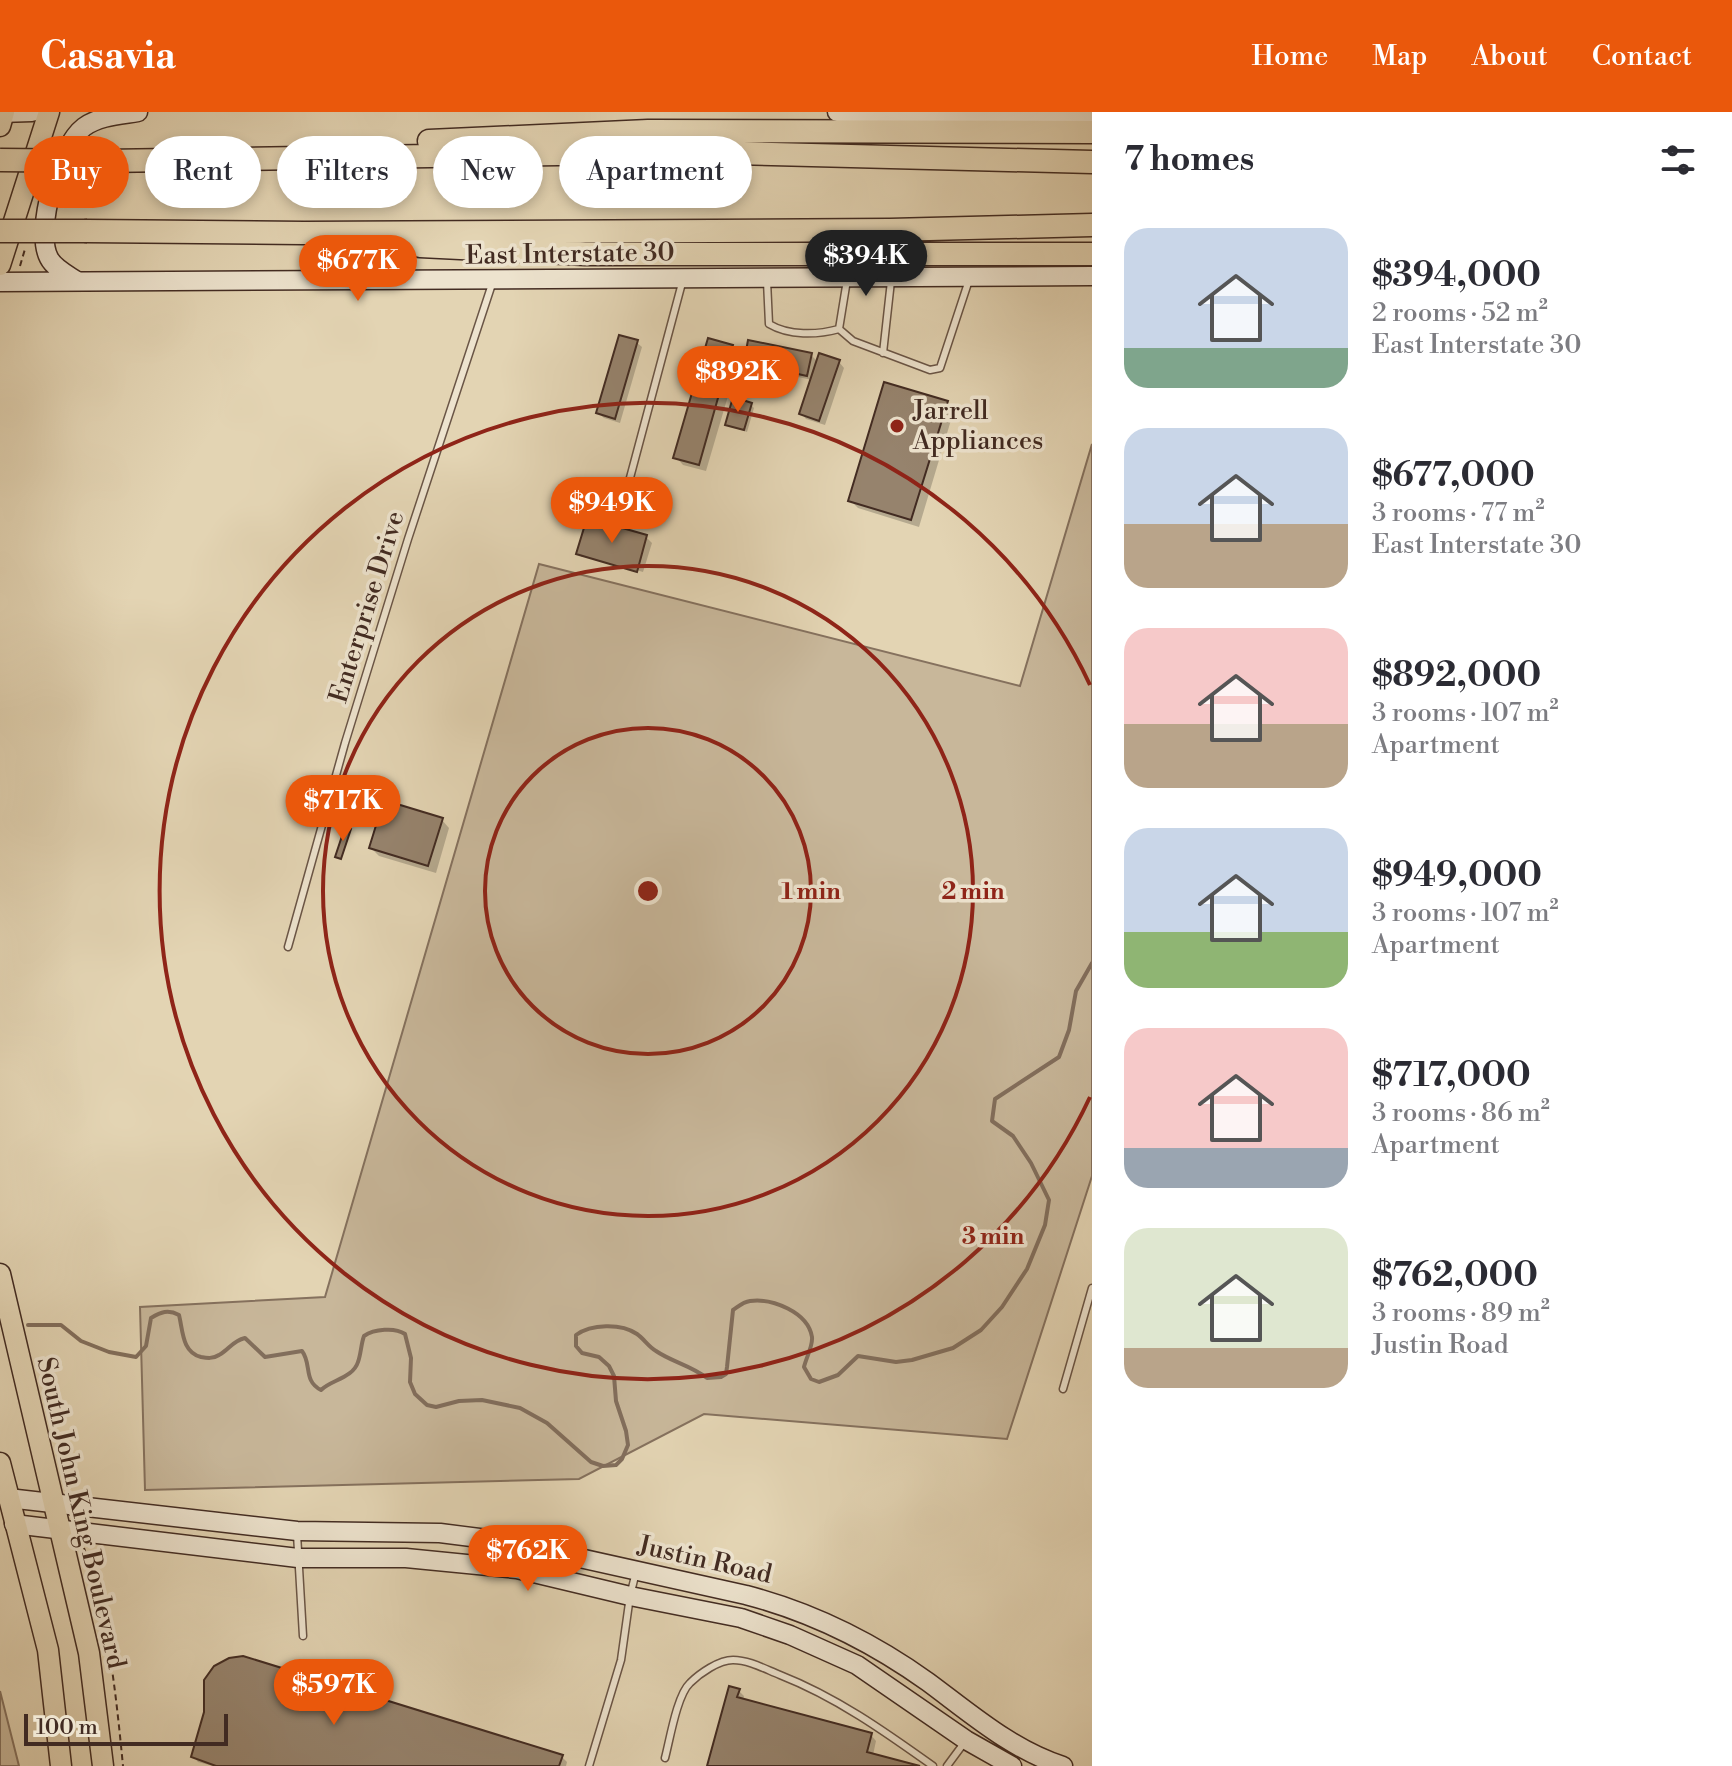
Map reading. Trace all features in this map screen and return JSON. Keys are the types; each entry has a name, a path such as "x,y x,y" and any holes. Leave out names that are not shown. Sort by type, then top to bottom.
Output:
{"highway":[{"path":"261,153 273,146 648,131 1092,132"},
{"path":"0,147 20,147 24,150"},
{"path":"261,157 692,152 1092,162"},
{"path":"0,160 24,160"},
{"path":"0,231 890,230 1092,225"},
{"path":"0,242 21,242 35,231"},
{"path":"304,233 365,244 585,254 1092,254"}],"main road":[{"path":"0,265 49,112"},
{"name":"South John King Boulevard","path":"0,1274 89,1653 103,1766"},
{"path":"0,1463 48,1650 61,1766"}],"street":[{"path":"2,116 32,112"},
{"path":"77,281 50,261 43,243 56,176 70,142 85,126 105,117 138,112"},
{"path":"837,112 1092,117"},
{"name":"East Interstate 30","path":"0,282 1092,276"},
{"name":"Justin Road","path":"8,1498 297,1531 440,1533 503,1541 784,1605 874,1647 1017,1745 1063,1766"},
{"name":"Justin Road","path":"14,1524 298,1558 406,1558 464,1562 517,1569 741,1618 790,1635 857,1665 966,1740 1012,1766"},
{"path":"966,1740 979,1720"}],"lane":[{"path":"767,277 769,324 818,335 839,329"},
{"path":"839,329 847,277"},
{"path":"883,353 891,277"},
{"path":"839,329 853,341 883,353 930,370 940,368 969,277"},
{"path":"623,504 683,279"},
{"name":"Enterprise Drive","path":"288,947 354,714 493,281"},
{"path":"1063,1389 1092,1288"},
{"path":"297,1531 303,1636"},
{"path":"589,1766 621,1660 636,1571"},
{"path":"665,1758 683,1692 690,1683 721,1662 730,1660 756,1665 824,1694 874,1724 933,1766"},
{"path":"947,1766 966,1740"}],"shaded area":[{"path":"1092,444 1092,1176 1007,1439 704,1414 579,1479 145,1490 140,1307 325,1297 539,564 1020,686"},
{"path":"0,1691 19,1766 0,1766"}],"building":[{"path":"619,335 638,340 615,419 596,413"},
{"path":"708,338 733,345 699,465 673,458"},
{"path":"748,340 812,353 807,376 744,362"},
{"path":"819,353 840,360 819,421 799,414"},
{"path":"884,382 948,401 911,520 848,501"},
{"path":"733,397 752,403 744,430 725,425"},
{"path":"587,518 647,535 637,572 576,554"},
{"path":"364,794 443,818 428,866 369,848 378,819 358,813"},
{"path":"345,827 351,829 341,859 335,857"},
{"path":"243,1656 563,1755 559,1766 216,1766 191,1757 204,1712 204,1680 214,1666 229,1658"},
{"path":"729,1686 740,1689 737,1697 872,1733 867,1752 920,1766 707,1766"}],"waterway":[{"path":"28,1325 61,1325 81,1341 109,1352 136,1357 146,1346 151,1318 171,1312 179,1315 184,1340 195,1354 214,1357 245,1338 265,1357 302,1351 312,1382 321,1390 352,1372 359,1359 364,1336 379,1330 396,1330 405,1334 411,1358 410,1382 415,1394 427,1405 436,1407 459,1401 482,1400 520,1408 547,1423 591,1462 603,1466 616,1465 628,1445 616,1401 614,1376 599,1357 582,1353 576,1346 576,1335 582,1331 606,1326 630,1330 662,1355 707,1378 721,1377 726,1374 733,1310 748,1302 778,1304 804,1320 809,1328 812,1341 804,1367 811,1379 819,1382 838,1375 858,1356 896,1362 912,1360 953,1348 981,1330 1002,1307 1027,1269 1045,1225 1049,1200 1031,1163 1013,1136 992,1121 995,1099 1059,1057 1069,1030 1076,991 1092,963"}],"place":[{"name":"Jarrell Appliances","path":"897,426"}]}
